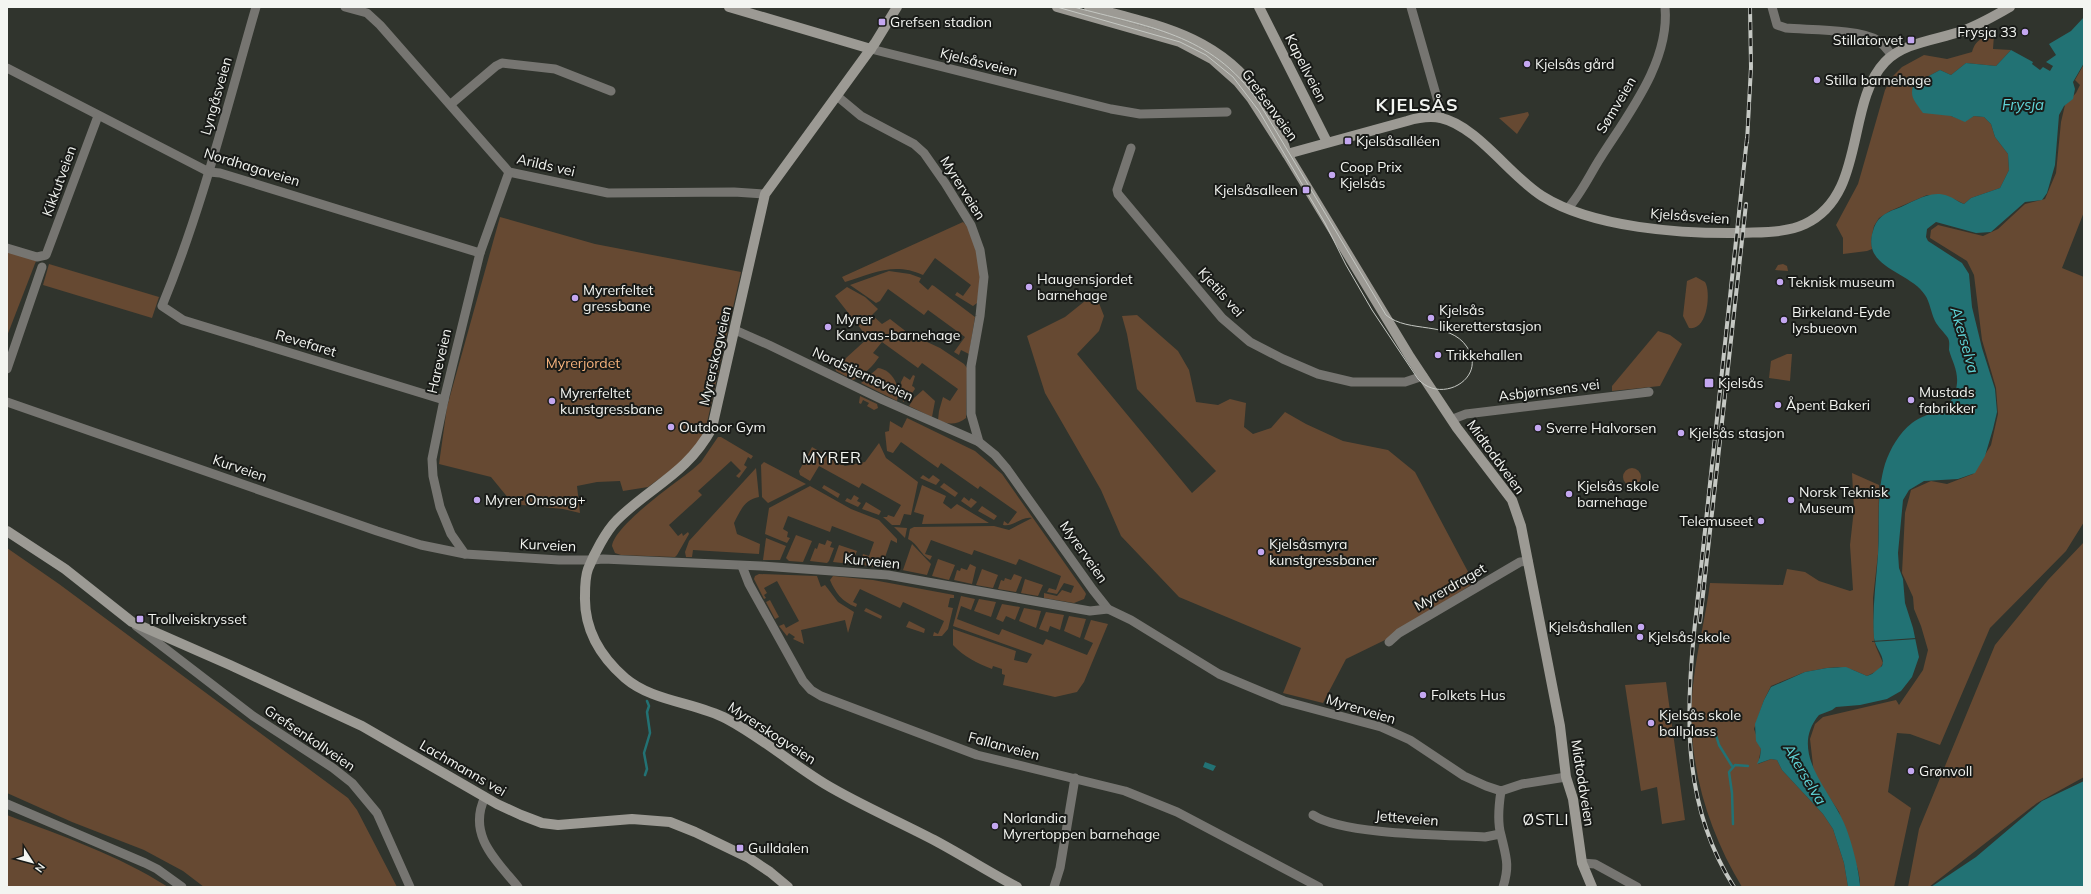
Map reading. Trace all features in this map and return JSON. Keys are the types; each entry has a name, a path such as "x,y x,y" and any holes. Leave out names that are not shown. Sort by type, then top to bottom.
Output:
{"street":[{"name":"Lyngåsveien","path":"162,306 182,259 209,172 256,7"},
{"name":"Arilds vei","path":"345,7 367,13 380,25 508,172 608,193 734,192 765,194"},
{"name":"Kjelsåsveien","path":"729,7 871,49 1111,110 1140,114 1227,112"},
{"name":"Myrerskogveien","path":"897,7 871,49 765,194 712,428 706,440 687,464 618,519 608,531 588,569 585,611 590,630 604,656 626,679 652,694 706,710 728,719 826,784 935,841 1017,887"},
{"name":"Grefsenveien","path":"1057,7 1163,36 1206,55 1228,72 1242,87 1287,154"},
{"name":"Grefsenveien","path":"1089,7 1179,32 1199,41 1220,54 1244,76 1262,99 1281,133 1287,154"},
{"name":"Kapellveien","path":"1259,7 1327,142"},
{"path":"1411,7 1439,105 1440,118"},
{"name":"Sømveien","path":"1568,208 1650,77 1663,41 1666,24 1665,7"},
{"path":"1772,7 1777,25 1786,28 1854,34 1870,37 1881,43 1892,56"},
{"name":"Kjelsåsveien","path":"1287,154 1411,120 1440,118 1465,129 1534,190 1547,199 1568,208 1619,223 1686,232 1768,232 1783,230 1805,224 1820,214 1834,199 1850,160 1870,87 1879,70 1892,56 1911,47 1964,30 2010,7"},
{"path":"450,104 496,66 502,63 555,69 611,90"},
{"name":"Nordhagaveien","path":"7,68 209,172 220,173 480,253"},
{"name":"Myrerveien","path":"837,96 861,116 914,144 924,153 949,189 971,225 980,250 984,277 980,316 971,366 971,414 979,442 995,455 1007,469 1108,609 1137,624 1194,660 1235,682 1289,702 1381,727 1410,740 1464,776 1501,791"},
{"name":"Kikkutveien","path":"7,248 37,257 46,255 98,116"},
{"name":"Kjetils vei","path":"1131,148 1116,190 1118,194 1222,318 1250,342 1283,359 1318,374 1352,382 1405,382 1423,376"},
{"name":"Midtoddveien","path":"1287,154 1386,320 1453,419 1457,428 1512,500 1521,526 1560,726 1566,777 1573,799 1582,863 1592,887"},
{"name":"Hareveien","path":"465,554 451,534 440,507 433,476 432,459 444,400 480,253 508,172"},
{"path":"7,370 42,268"},
{"name":"Revefaret","path":"162,306 183,320 444,400"},
{"name":"Nordstjerneveien","path":"735,330 769,344 883,400 979,442"},
{"name":"Asbjørnsens vei","path":"1453,419 1466,414 1649,392"},
{"name":"Kurveien","path":"7,402 377,531 421,545 465,554 593,560 603,559 888,575 1090,611 1108,609"},
{"name":"Lachmanns vei","path":"7,531 65,569 132,622 160,638 362,726 485,797 521,815 552,825 575,825 642,819 679,825 749,858 770,872 788,887"},
{"name":"Myrerdraget","path":"1389,642 1399,633 1444,606 1520,562 1528,561"},
{"name":"Fallanveien","path":"742,566 749,584 803,681 811,690 820,696 977,755 1124,791 1177,812 1319,887"},
{"name":"Grefsenkollveien","path":"160,638 264,724 333,768 352,783 377,813 410,887"},
{"path":"1502,887 1508,864 1500,834 1501,791 1522,784 1566,777"},
{"path":"1054,887 1060,868 1075,778"},
{"path":"485,797 479,815 481,837 491,854 518,887"},
{"path":"7,804 145,863 157,869 182,887"},
{"name":"Jetteveien","path":"1313,815 1322,820 1375,830 1485,837 1500,834"},
{"path":"1582,863 1595,864 1637,887"}],"green space":[{"path":"1994,35 1993,49 2011,50 1996,66 1966,63 1951,75 1940,70 1925,78 1951,116 1965,121 1974,116 1984,117 1991,124 1995,137 2008,154 2009,170 2000,188 1971,198 1964,204 1954,199 1927,195 1890,211 1879,218 1874,226 1871,240 1872,249 1843,254 1843,238 1836,225 1858,184 1885,90 1892,77 1902,67 1924,55 1947,59 1972,52 1975,44 1980,40"},
{"path":"2084,64 2084,212 2062,268 2084,277 2084,522 2066,551 1990,628 1940,745 1910,734 1897,733 1888,792 1911,808 1894,887 1859,887 1860,881 1858,870 1839,812 1814,774 1810,739 1815,724 1823,717 1896,700 1899,705 1923,670 1928,650 1914,609 1913,597 1902,573 1905,513 1911,490 1931,481 1947,484 1973,474 1991,445 1998,414 1996,388 1982,340 1974,275 1967,261 1930,238 1931,230 1938,225 1983,236 1998,229 2025,204 2045,199 2056,173 2061,122 2065,105 2076,93 2080,85 2075,80"},
{"path":"1528,112 1529,115 1517,134 1499,118"},
{"name":"Myrerjordet","path":"500,217 595,244 741,272 706,427 700,440 678,465 648,487 623,491 620,481 597,482 577,486 580,513 563,509 513,504 491,477 439,464 447,407"},
{"path":"963,222 967,226 973,240 979,267 980,281 977,303 973,306 955,295 957,292 963,296 971,285 935,258 923,275 903,269 893,269 875,272 845,282 842,277"},
{"path":"7,251 36,261 7,336"},
{"path":"49,264 159,297 152,318 43,285"},
{"path":"1783,264 1787,266 1788,271 1775,270 1778,265"},
{"path":"889,271 910,274 921,278 919,282 928,290 932,285 934,286 975,317 969,354 961,350 959,355 954,352 965,337 928,310 924,315 888,289 880,301 876,303 850,285"},
{"path":"1696,277 1705,282 1708,293 1708,301 1704,317 1700,323 1695,327 1689,328 1683,316 1687,281"},
{"path":"847,287 865,297 878,309 872,315 882,324 890,319 908,333 940,348 964,364 967,368 966,418 952,424 938,420 943,397 950,401 958,389 922,363 918,368 882,342 873,353 879,357 861,376 853,380 836,371 835,368 868,338 835,296"},
{"path":"1095,293 1104,316 1099,331 1077,354 1192,493 1216,471 1137,389 1127,334 1122,316 1137,315 1178,351 1189,370 1196,402 1218,405 1230,399 1246,403 1244,427 1253,434 1271,428 1285,412 1306,424 1343,441 1388,450 1415,472 1474,583 1385,640 1346,659 1323,703 1283,693 1301,648 1179,597 1121,536 1101,490 1045,393 1027,336 1065,317"},
{"path":"1658,331 1670,335 1682,344 1660,386 1612,391 1612,386"},
{"path":"1787,354 1792,354 1790,381 1769,378 1771,361"},
{"path":"878,368 888,372 895,380 898,390 897,401 861,383"},
{"path":"913,375 915,376 912,386 915,389 908,399 903,402 901,382 904,376 910,380"},
{"path":"923,390 935,401 932,417 909,406 914,398"},
{"path":"860,396 877,404 878,408 874,410 867,406 869,403 863,400 861,404 859,403"},
{"path":"907,418 975,451 1002,474 1085,592 1086,594 1084,599 1074,603 1044,598 1044,593 1057,596 1062,590 1071,593 1074,586 1064,583 1057,594 1047,592 1049,588 1056,590 1061,576 1019,559 1016,565 974,550 972,555 931,540 925,554 932,556 930,560 908,539 910,529 914,527 994,526 1009,530 1032,518 1007,525 1003,525 1004,521 1008,524 1017,512 980,486 978,489 941,463 938,468 901,442 893,453 887,451 885,432 889,431 890,421 902,428"},
{"path":"718,437 721,437 753,456 751,459 748,457 744,465 747,467 739,478 736,476 741,471 731,461 698,491 702,495 669,525 678,536 682,533 683,536 688,532 689,534 677,555 675,557 621,555 615,553 612,546 623,527 646,505 701,462"},
{"path":"879,443 886,458 918,482 911,515 904,514 900,525 892,525 883,517 887,517 888,515 894,517 901,505 862,483 859,488 819,466 810,481 800,475 799,471 812,447 845,466 865,462"},
{"path":"764,462 806,484 768,503 762,497 761,465"},
{"path":"756,468 759,497 750,500 747,503 741,510 734,523 737,534 760,544 759,554 693,550 692,557 686,557 685,552 689,541"},
{"path":"1632,468 1638,471 1641,477 1638,483 1632,486 1626,483 1623,477 1626,471"},
{"path":"1852,473 1879,485 1878,554 1873,598 1874,640 1883,663 1879,670 1867,676 1853,670 1838,667 1827,668 1805,672 1771,686 1764,700 1754,729 1761,749 1758,764 1771,759 1777,760 1782,770 1823,814 1833,829 1844,863 1848,887 1742,887 1717,838 1707,812 1700,786 1692,732 1694,677 1710,583 1783,585 1787,569 1805,572 1819,581 1850,591 1853,590 1850,545 1854,509"},
{"path":"923,475 929,479 933,475 940,480 936,485 920,478"},
{"path":"944,483 958,493 955,497 940,487"},
{"path":"824,485 840,494 838,498 822,488"},
{"path":"922,485 946,496 943,503 951,509 957,504 989,523 922,524 924,515 914,512"},
{"path":"810,486 851,509 879,520 897,539 897,543 891,540 882,566 887,569 857,564 858,558 861,559 863,554 869,556 874,542 832,526 830,532 788,516 783,529 788,532 787,537 790,538 787,543 765,534 769,508"},
{"path":"854,495 859,498 857,501 861,503 858,507 845,501 847,498 851,500"},
{"path":"964,497 969,501 971,498 977,502 971,508 961,501"},
{"path":"866,502 881,511 879,515 862,509"},
{"path":"982,506 997,516 994,520 978,511"},
{"path":"894,527 907,528 905,538"},
{"path":"796,535 812,541 803,562 789,561 786,558"},
{"path":"766,538 786,546 780,560 763,560"},
{"path":"827,540 832,542 830,547 834,548 829,561 827,563 810,561 815,548 817,549 819,543 825,545"},
{"path":"2084,542 2084,777 2037,803 1929,887 1908,887 1919,829 1995,645 2048,580"},
{"path":"912,544 931,564 927,575 897,569 903,570"},
{"path":"839,545 857,551 851,564 833,562"},
{"path":"7,548 59,584 348,798 357,810 397,887 204,887 183,871 144,850 72,822 7,793"},
{"path":"938,559 955,565 949,580 932,576"},
{"path":"970,564 976,567 972,584 954,580 957,570 960,571 961,568 967,570"},
{"path":"982,569 998,575 993,588 976,585"},
{"path":"759,574 817,576 821,587 825,585 838,602 854,612 848,633 845,620 801,630 804,644 793,639 795,637 789,633 787,636 779,626 784,624 786,628 799,621 777,581 764,588 767,593 764,595 766,598 764,599 754,579 755,576"},
{"path":"1014,574 1022,577 1016,592 998,589 1001,580 1004,581 1005,578 1011,580"},
{"path":"833,576 873,580 954,595 954,598 950,598 948,607 953,608 948,629 942,636 933,636 934,632 938,634 944,621 903,602 900,608 860,589 853,602 857,604 856,607 851,605 834,589 830,580"},
{"path":"1025,579 1043,585 1038,596 1021,593"},
{"path":"961,596 975,599 971,610 961,606 957,619 999,635 1002,629 1043,645 1046,639 1087,655 1093,643 1084,639 1091,620 1108,624 1084,682 1077,692 1055,697 1003,685 1005,675 1002,674 1002,669 993,666 992,669 976,662 962,653 953,645 953,629 1016,651 1014,660 1027,663 1032,654 953,626"},
{"path":"979,599 996,602 991,617 974,611"},
{"path":"770,600 779,617 775,619 766,602"},
{"path":"1002,604 1020,607 1015,620 1006,616 1003,622 996,619"},
{"path":"866,608 882,616 881,619 864,611"},
{"path":"1024,608 1041,611 1036,628 1019,621"},
{"path":"1046,612 1064,615 1060,630 1050,626 1048,632 1039,629"},
{"path":"1069,616 1086,619 1080,638 1064,631"},
{"path":"909,621 925,629 924,633 906,627"},
{"path":"1666,682 1685,820 1662,824 1657,787 1641,791 1625,685"},
{"path":"7,815 110,856 168,887 7,887"}],"water":[{"name":"Frysja","path":"2084,17 2084,63 2073,82 2075,89 2073,99 2064,106 2059,115 2055,165 2047,193 2042,200 2025,202 1991,232 1976,233 1936,222 1927,229 1926,237 1928,241 1962,263 1969,274 1972,307 1982,348 1995,389 1997,412 1985,456 1975,473 1958,479 1924,481 1909,490 1903,500 1898,553 1899,568 1903,579 1905,603 1913,628 1919,657 1912,677 1901,691 1887,699 1860,705 1836,707 1819,715 1811,729 1808,743 1810,757 1822,784 1844,823 1856,863 1860,886 1848,887 1844,863 1833,829 1823,814 1782,770 1777,760 1771,759 1757,764 1761,749 1756,741 1755,724 1764,700 1771,687 1805,672 1827,668 1846,667 1867,676 1882,666 1883,659 1874,638 1874,596 1878,555 1879,498 1882,475 1890,453 1907,427 1946,405 1952,400 1955,393 1957,374 1949,350 1948,338 1936,323 1925,295 1909,280 1880,261 1874,253 1871,243 1874,227 1878,220 1884,215 1928,195 1941,194 1964,204 1971,198 2000,188 2009,170 2008,154 1995,137 1991,124 1984,117 1974,116 1965,122 1951,116 1923,113 1912,96 1914,83 1917,77 1925,78 1940,70 1951,75 1966,63 1996,66 2011,50 2033,62 2032,64 2040,70 2043,67 2050,71 2053,66 2046,62 2056,55 2049,44 2071,31"},
{"path":"1205,762 1216,766 1213,771 1203,767"},
{"path":"2084,781 2084,887 1931,887 1976,857 2042,801"}],"pier":[{"path":"1917,639 1872,642 1872,641"}],"waterway":[{"path":"645,775 647,769 644,753 650,733 647,712 649,706 647,701"},
{"path":"1715,732 1719,745 1732,766"},
{"path":"1733,824 1732,793 1729,772 1735,765 1748,766"}],"tram line":[{"path":"1057,7 1180,42 1206,55 1233,77 1259,111 1325,223 1346,265 1372,310 1418,379 1428,386 1438,389 1449,388 1459,384 1467,378 1471,369 1472,358 1467,347 1459,339 1450,333 1395,321 1386,315 1258,101 1240,78 1220,60 1176,36 1074,7"}],"railway":[{"path":"1747,142 1751,67 1750,7"},
{"path":"1734,887 1718,857 1705,826 1697,795 1692,764 1689,699 1694,633 1747,138"},
{"path":"1700,622 1746,204"}],"place":[{"name":"Grefsen stadion","path":"882,22"},
{"name":"Frysja 33","path":"2025,32"},
{"name":"Stillatorvet","path":"1911,40"},
{"name":"Kjelsås gård","path":"1527,64"},
{"name":"Stilla barnehage","path":"1817,80"},
{"name":"Kjelsåsalléen","path":"1348,141"},
{"name":"Coop Prix Kjelsås","path":"1332,175"},
{"name":"Kjelsåsalleen","path":"1306,190"},
{"name":"Teknisk museum","path":"1780,282"},
{"name":"Haugensjordet barnehage","path":"1029,287"},
{"name":"Myrerfeltet gressbane","path":"575,298"},
{"name":"Kjelsås likeretterstasjon","path":"1431,318"},
{"name":"Birkeland-Eyde lysbueovn","path":"1784,320"},
{"name":"Myrer Kanvas-barnehage","path":"828,327"},
{"name":"Trikkehallen","path":"1438,355"},
{"name":"Kjelsås","path":"1709,383"},
{"name":"Mustads fabrikker","path":"1911,400"},
{"name":"Myrerfeltet kunstgressbane","path":"552,401"},
{"name":"Åpent Bakeri","path":"1778,405"},
{"name":"Outdoor Gym","path":"671,427"},
{"name":"Sverre Halvorsen","path":"1538,428"},
{"name":"Kjelsås stasjon","path":"1681,433"},
{"name":"Kjelsås skole barnehage","path":"1569,494"},
{"name":"Myrer Omsorg+","path":"477,500"},
{"name":"Norsk Teknisk Museum","path":"1791,500"},
{"name":"Telemuseet","path":"1761,521"},
{"name":"Kjelsåsmyra kunstgressbaner","path":"1261,552"},
{"name":"Trollveiskrysset","path":"140,619"},
{"name":"Kjelsåshallen","path":"1641,627"},
{"name":"Kjelsås skole","path":"1640,637"},
{"name":"Folkets Hus","path":"1423,695"},
{"name":"Kjelsås skole ballplass","path":"1651,723"},
{"name":"Grønvoll","path":"1911,771"},
{"name":"Norlandia Myrertoppen barnehage","path":"995,826"},
{"name":"Gulldalen","path":"740,848"}],"district":[{"name":"KJELSÅS","path":"1417,104"},
{"name":"MYRER","path":"832,457"},
{"name":"ØSTLI","path":"1546,819"}],"water label":[{"name":"Akerselva","path":"1965,340"},
{"name":"Akerselva","path":"1805,774"}]}
